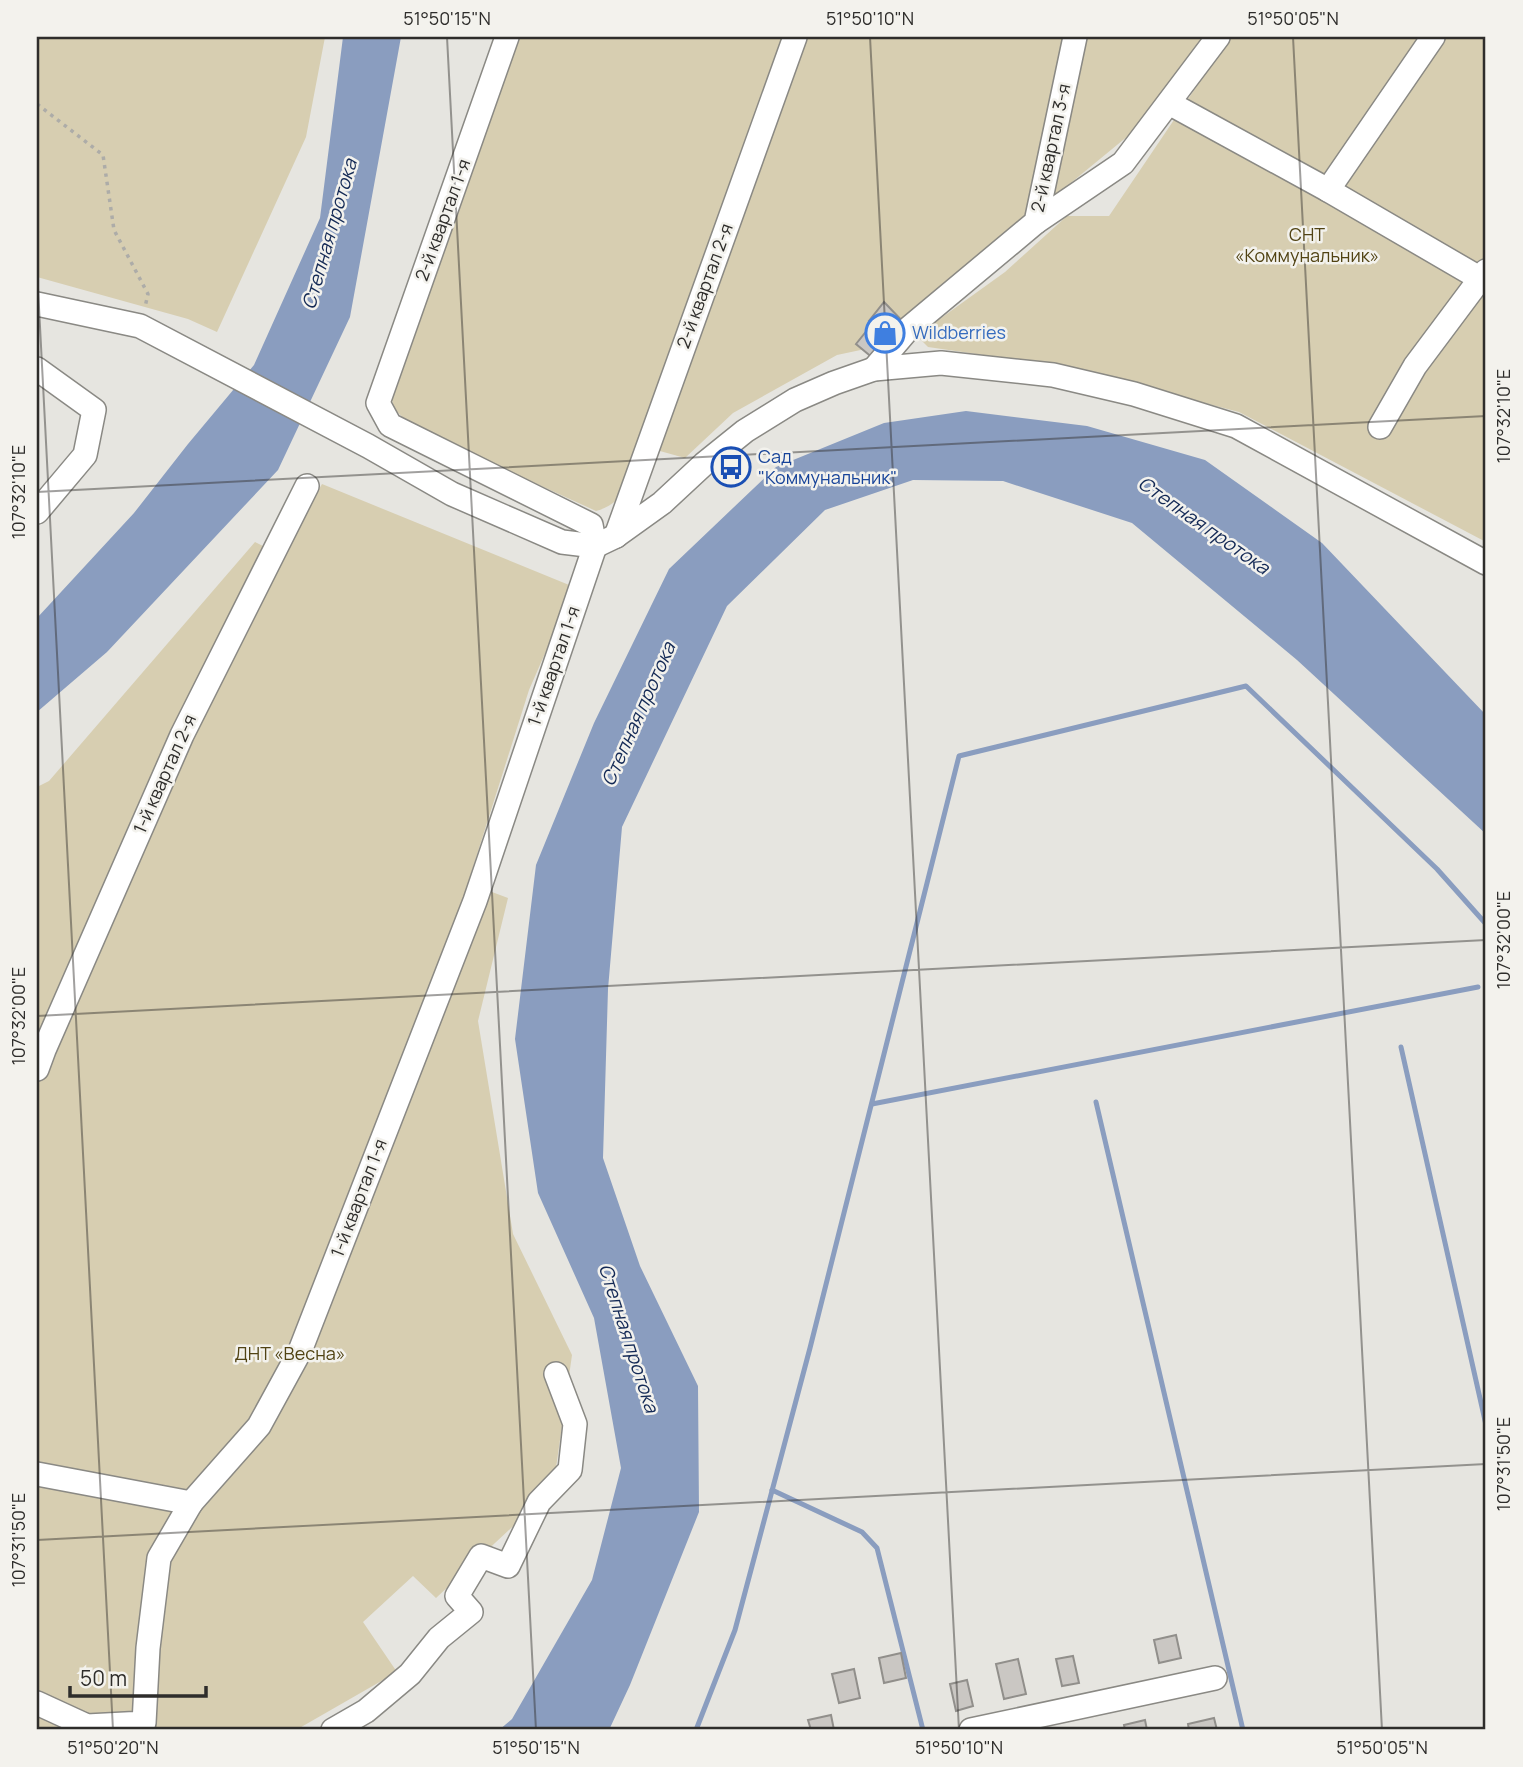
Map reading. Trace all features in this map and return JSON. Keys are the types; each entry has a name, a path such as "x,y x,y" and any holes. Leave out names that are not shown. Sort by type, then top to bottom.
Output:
{"street":[{"name":"2-й квартал 1-я","path":"508,37 378,403 390,425 591,525 605,541"},
{"name":"2-й квартал 2-я","path":"605,541 795,37"},
{"name":"2-й квартал 3-я","path":"874,369 909,328 1035,222 1075,37"},
{"path":"1035,222 1122,163 1218,37"},
{"path":"1328,190 1433,37"},
{"path":"1169,103 1483,275 1415,366 1380,427"},
{"path":"37,304 140,326 363,443 452,495 562,542 605,541 662,503 745,431 796,400 874,369 941,363 1053,375 1134,394 1236,426 1486,563"},
{"path":"37,369 94,410 85,456 37,512"},
{"name":"1-й квартал 2-я","path":"37,1069 182,735 306,485"},
{"name":"1-й квартал 1-я","path":"37,1703 87,1726 145,1727 148,1648 159,1558 191,1503 259,1426 300,1350 475,901 605,541"},
{"path":"333,1730 366,1711 410,1674 439,1638 471,1612 457,1596 481,1556 508,1566 539,1502 570,1470 575,1424 555,1374"},
{"path":"37,1474 191,1503"},
{"path":"971,1730 1215,1678"}],"path":[{"path":"37,104 103,155 114,230 148,293 140,326"}],"green space":[{"path":"37,37 325,37 306,137 217,332 188,319 37,277"},
{"path":"518,37 1208,37 1134,131 870,348 837,355 733,413 685,458 642,446 632,476 622,494 607,507 596,511 414,428 394,409 391,395"},
{"name":"СНТ «Коммунальник»","path":"1230,37 1486,37 1486,542 1239,412 1066,367 928,347 909,328 930,326 1005,272 1067,216 1109,216"},
{"name":"ДНТ «Весна»","path":"322,484 574,587 529,690 468,883 508,898 478,1021 513,1234 572,1355 553,1489 436,1598 413,1576 363,1622 397,1672 296,1730 37,1730 37,787 49,781 255,542 281,555"}],"water":[{"name":"Степная протока","path":"343,37 401,37 350,317 278,470 107,652 37,712 37,618 134,513 254,365 320,218"},
{"name":"Степная протока","path":"966,411 1087,426 1205,460 1322,543 1486,715 1486,834 1297,660 1132,523 1003,481 913,480 825,510 727,606 622,827 608,989 603,1158 640,1266 698,1386 699,1512 630,1685 609,1730 499,1730 512,1719 592,1580 621,1468 594,1318 538,1193 515,1039 536,865 594,723 669,569 776,467 884,423"}],"building":[{"name":"Wildberries","path":"884,302 909,328 874,359 856,344 872,324 869,321"},
{"path":"1176,1635 1181,1658 1159,1663 1154,1640"},
{"path":"901,1653 906,1678 884,1683 879,1658"},
{"path":"1073,1656 1079,1683 1062,1686 1056,1659"},
{"path":"1018,1659 1026,1694 1004,1699 996,1664"},
{"path":"854,1669 860,1698 839,1703 832,1674"},
{"path":"967,1680 973,1706 956,1711 950,1684"},
{"path":"831,1715 834,1730 811,1730 808,1720"},
{"path":"1214,1718 1217,1730 1189,1730 1188,1724"},
{"path":"1145,1720 1147,1730 1125,1730 1124,1725"}],"waterway":[{"path":"696,1730 735,1630 810,1348 959,756 1246,686 1437,869 1486,924"},
{"path":"872,1104 1478,987"},
{"path":"1401,1047 1486,1425"},
{"path":"1096,1102 1243,1730"},
{"path":"772,1490 862,1532 877,1548 923,1730"}],"place":[{"name":"Wildberries","path":"885,333"},
{"name":"Сад \"Коммунальник\"","path":"731,467"}]}
